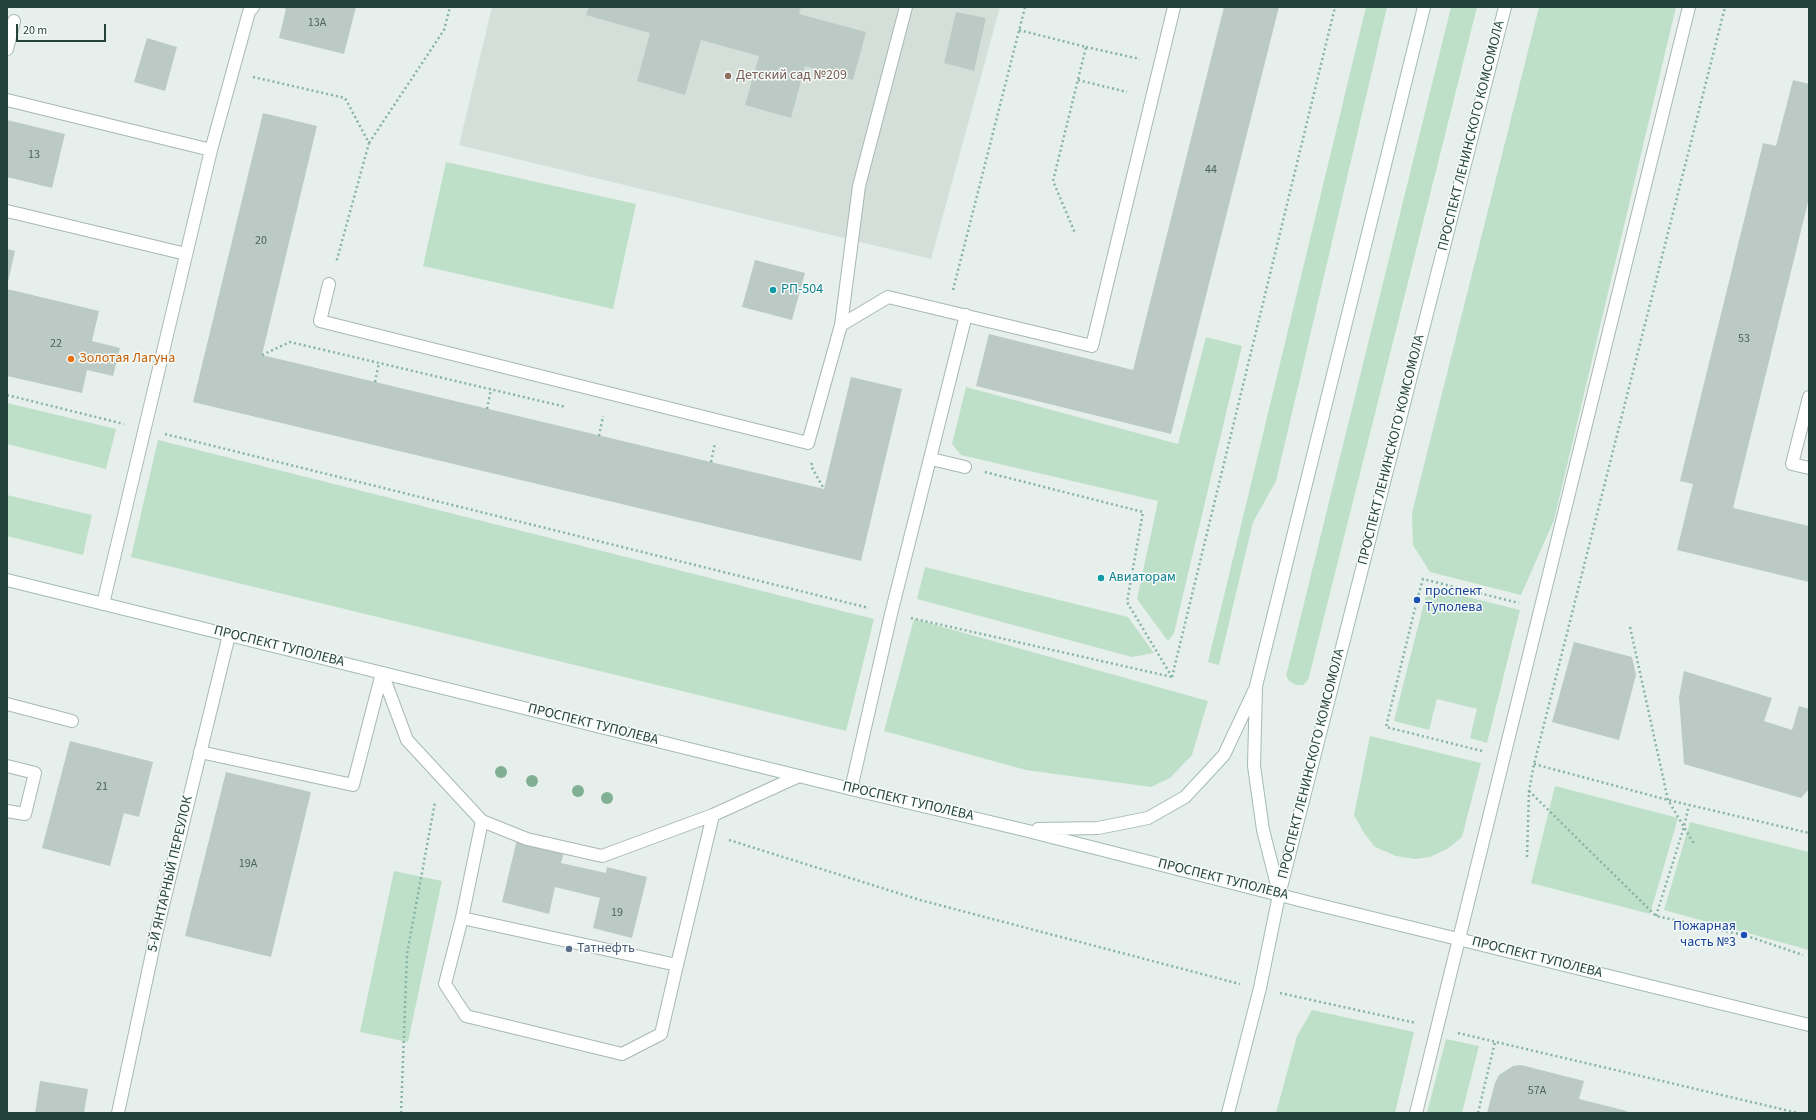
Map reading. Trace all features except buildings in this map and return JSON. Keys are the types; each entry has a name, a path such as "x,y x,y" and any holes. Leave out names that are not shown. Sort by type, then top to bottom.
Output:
{"main road":[{"path":"103,604 211,150 249,12 253,7"},
{"path":"329,284 320,321 808,443 840,325 859,186 906,7"},
{"path":"840,325 888,297 1092,346 1174,7"},
{"name":"ПРОСПЕКТ ЛЕНИНСКОГО КОМСОМОЛА","path":"1279,895 1264,830 1254,766 1256,686 1424,7"},
{"name":"ПРОСПЕКТ ЛЕНИНСКОГО КОМСОМОЛА","path":"1279,895 1505,7"},
{"path":"1416,1113 1689,7"},
{"path":"7,49 14,21"},
{"path":"7,100 211,150"},
{"path":"7,211 186,254"},
{"path":"851,789 892,614 966,315"},
{"path":"1809,397 1792,464 1809,468"},
{"path":"931,459 965,467"},
{"name":"ПРОСПЕКТ ТУПОЛЕВА","path":"7,580 1809,1025"},
{"name":"5-Й ЯНТАРНЫЙ ПЕРЕУЛОК","path":"118,1113 157,930 229,635"},
{"path":"200,752 353,785 382,673"},
{"path":"382,673 407,740 482,821 527,839 602,856 713,815 799,776"},
{"path":"1024,830 1098,828 1148,818 1185,797 1224,755 1256,686"},
{"path":"7,704 72,721"},
{"path":"7,766 35,773 25,814 7,811"},
{"path":"482,821 462,918 445,984 466,1016 622,1054 661,1034 713,815"},
{"path":"1228,1113 1260,988 1279,895"},
{"path":"462,918 677,965"}],"path":[{"path":"334,270 370,143 444,30 450,7"},
{"path":"947,311 1025,7"},
{"path":"1172,677 1335,7"},
{"path":"1527,857 1529,791 1534,764 1725,7"},
{"path":"1019,30 1142,60"},
{"path":"1075,233 1053,181 1086,47"},
{"path":"233,72 345,98 370,143"},
{"path":"1078,80 1127,92"},
{"path":"262,356 290,342 573,409"},
{"path":"375,382 379,363"},
{"path":"487,409 491,389"},
{"path":"7,395 892,614 1172,677"},
{"path":"596,414 611,418"},
{"path":"599,436 603,416"},
{"path":"708,441 723,445"},
{"path":"711,462 715,443"},
{"path":"804,464 812,466 824,489"},
{"path":"965,467 1142,512 1127,602 1172,677"},
{"path":"1486,752 1386,727 1423,579 1541,609"},
{"path":"1630,627 1668,800 1694,844"},
{"path":"1534,764 1668,800 1809,833"},
{"path":"402,1113 407,954 440,774"},
{"path":"1529,791 1656,916 1744,935 1803,955"},
{"path":"1656,916 1684,827 1688,805"},
{"path":"708,833 920,900 1260,988 1438,1028 1798,1113"},
{"path":"1478,1113 1495,1042"}],"shaded area":[{"name":"Детский сад №209","path":"492,7 1000,7 931,259 459,145"}],"green space":[{"path":"1366,7 1387,7 1276,481 1253,522 1219,665 1208,662"},
{"path":"1451,7 1477,7 1310,673 1308,680 1303,685 1296,685 1289,681 1286,675"},
{"path":"1539,7 1676,7 1554,520 1521,595 1430,572 1413,545 1412,513"},
{"path":"446,162 636,204 613,309 423,266"},
{"path":"1206,337 1242,346 1174,633 1168,641 1137,599 1158,501 961,455 952,444 966,387 1178,444"},
{"path":"7,403 116,429 106,469 7,444"},
{"path":"158,440 874,619 846,731 131,557"},
{"path":"7,495 92,515 83,555 7,536"},
{"path":"925,567 1128,617 1154,653 1132,657 917,599"},
{"path":"1428,587 1520,610 1487,743 1470,738 1477,709 1437,699 1429,730 1394,721"},
{"path":"914,619 1208,701 1192,755 1170,778 1151,787 1026,770 884,731"},
{"path":"1370,736 1481,763 1462,837 1447,849 1430,857 1415,859 1396,856 1375,847 1364,833 1354,815"},
{"path":"1555,786 1678,818 1650,914 1531,883"},
{"path":"1690,822 1809,852 1809,950 1664,910"},
{"path":"394,871 442,881 408,1042 360,1032"},
{"path":"1312,1010 1414,1032 1395,1113 1276,1113 1297,1036"},
{"path":"1446,1039 1479,1046 1462,1113 1427,1113"}],"place":[{"name":"Детский сад №209","path":"728,76"},
{"name":"РП-504","path":"773,290"},
{"name":"Золотая Лагуна","path":"71,359"},
{"name":"Авиаторам","path":"1101,578"},
{"name":"проспект Туполева","path":"1417,600"},
{"name":"Пожарная часть №3","path":"1744,935"},
{"name":"Татнефть","path":"569,949"}]}
